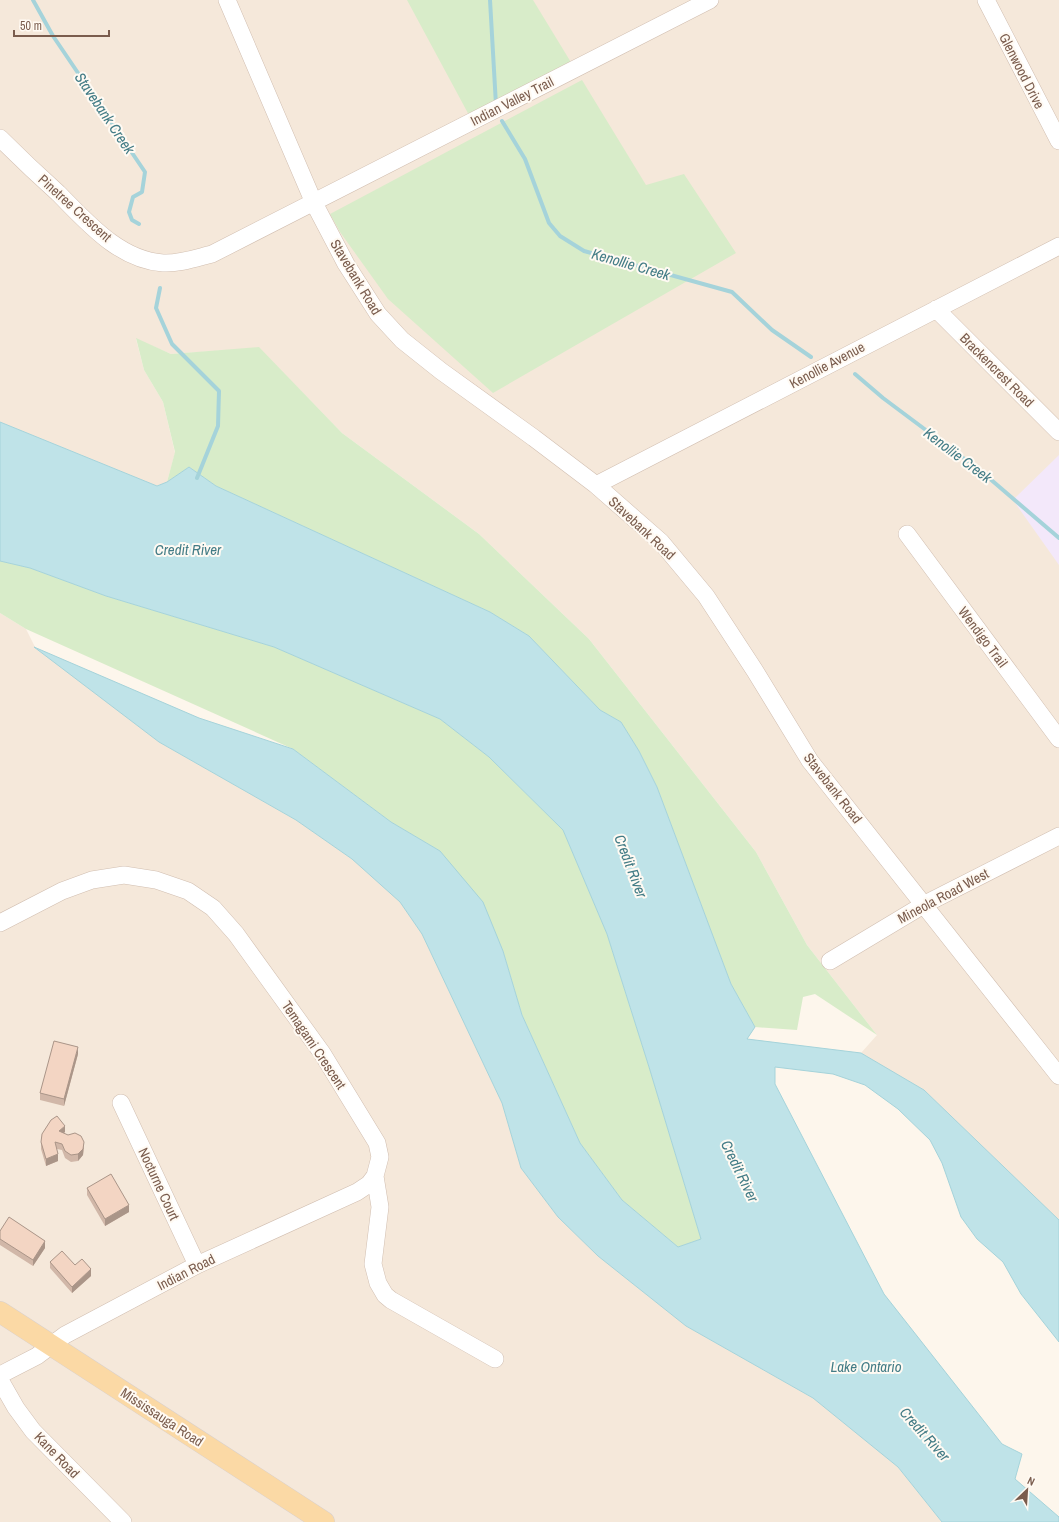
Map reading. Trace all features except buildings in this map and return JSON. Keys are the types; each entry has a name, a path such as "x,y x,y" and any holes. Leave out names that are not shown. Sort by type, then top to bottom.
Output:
{"main road":[{"name":"Mississauga Road","path":"0,1312 324,1522"}],"street":[{"name":"Stavebank Road","path":"227,0 314,202 346,264 378,314 402,340 440,371 534,438 596,485 661,542 706,596 755,671 810,761 925,904 1059,1076"},
{"name":"Indian Valley Trail","path":"314,202 710,0"},
{"name":"Glenwood Drive","path":"986,0 1059,141"},
{"name":"Pinetree Crescent","path":"0,138 95,230 117,246 140,258 163,263 185,261 212,254 314,202"},
{"name":"Kenollie Avenue","path":"596,485 936,308 1059,246"},
{"name":"Brackencrest Road","path":"936,308 1059,432"},
{"name":"Wendigo Trail","path":"907,534 1059,739"},
{"name":"Mineola Road West","path":"830,961 925,904 1059,836"},
{"name":"Temagami Crescent","path":"0,922 62,891 92,880 124,875 156,880 188,891 213,908 236,934 322,1053 377,1143 380,1157 375,1176 380,1207 373,1264 378,1283 385,1295 391,1300 496,1359"},
{"name":"Nocturne Court","path":"121,1103 197,1265"},
{"name":"Indian Road","path":"0,1375 37,1356 65,1335 197,1265 357,1192 370,1184 375,1176"},
{"name":"Kane Road","path":"0,1380 16,1408 33,1431 123,1522"}],"shaded area":[{"path":"0,0 1059,0 1059,1220 924,1090 861,1053 877,1035 807,945 756,852 589,639 479,534 342,433 259,348 171,354 136,339 144,370 163,402 175,453 167,482 157,486 0,422"},
{"path":"1059,455 1059,565 1013,500"},
{"path":"0,613 26,629 35,647 159,742 296,820 352,859 400,902 422,934 502,1103 521,1168 558,1217 598,1256 686,1326 813,1398 898,1467 942,1522 0,1522"}],"green space":[{"path":"407,0 533,0 572,64 470,117"},
{"path":"582,80 646,185 684,174 736,253 493,393 388,299 340,232 330,214"},
{"path":"136,338 171,354 259,347 342,433 479,534 589,639 756,852 807,945 877,1035 815,994 803,997 797,1030 755,1027 731,984 657,787 639,751 621,722 600,710 529,636 490,612 216,486 189,467 167,482 175,452 163,402 144,370"},
{"path":"0,561 30,568 106,596 274,647 440,719 489,757 563,830 607,934 701,1239 678,1247 622,1200 580,1143 522,1015 503,951 440,851 391,822 293,749 26,629 0,613"}],"water":[{"name":"Credit River","path":"0,422 157,486 167,482 189,467 216,486 490,612 529,636 600,710 621,722 639,751 657,787 731,984 755,1027 747,1039 861,1053 924,1090 1059,1220 1059,1342 1021,1294 1003,1262 977,1239 961,1217 942,1163 930,1140 898,1109 865,1085 833,1074 775,1067 775,1084 884,1294 1002,1444 1022,1454 1015,1479 1059,1517 1059,1522 942,1522 898,1467 813,1398 686,1326 598,1256 558,1217 521,1168 502,1103 422,934 400,902 352,859 296,820 159,742 34,647 199,718 293,749 391,822 440,851 483,902 503,951 522,1015 580,1143 622,1200 678,1247 701,1239 607,934 563,830 489,757 440,719 274,647 106,596 30,568 0,561"}],"waterway":[{"name":"Stavebank Creek","path":"33,0 53,36 145,172 142,192 133,197 129,212 132,220 139,224"},
{"name":"Kenollie Creek","path":"490,0 496,105"},
{"name":"Kenollie Creek","path":"502,121 525,159 549,223 560,236 584,251 732,292 772,330 811,357"},
{"name":"Stavebank Creek","path":"160,288 156,308 172,344 219,391 218,426 197,478"},
{"name":"Kenollie Creek","path":"855,374 883,398 982,472 1059,538"}],"water label":[{"name":"Lake Ontario","path":"866,1366"}]}
